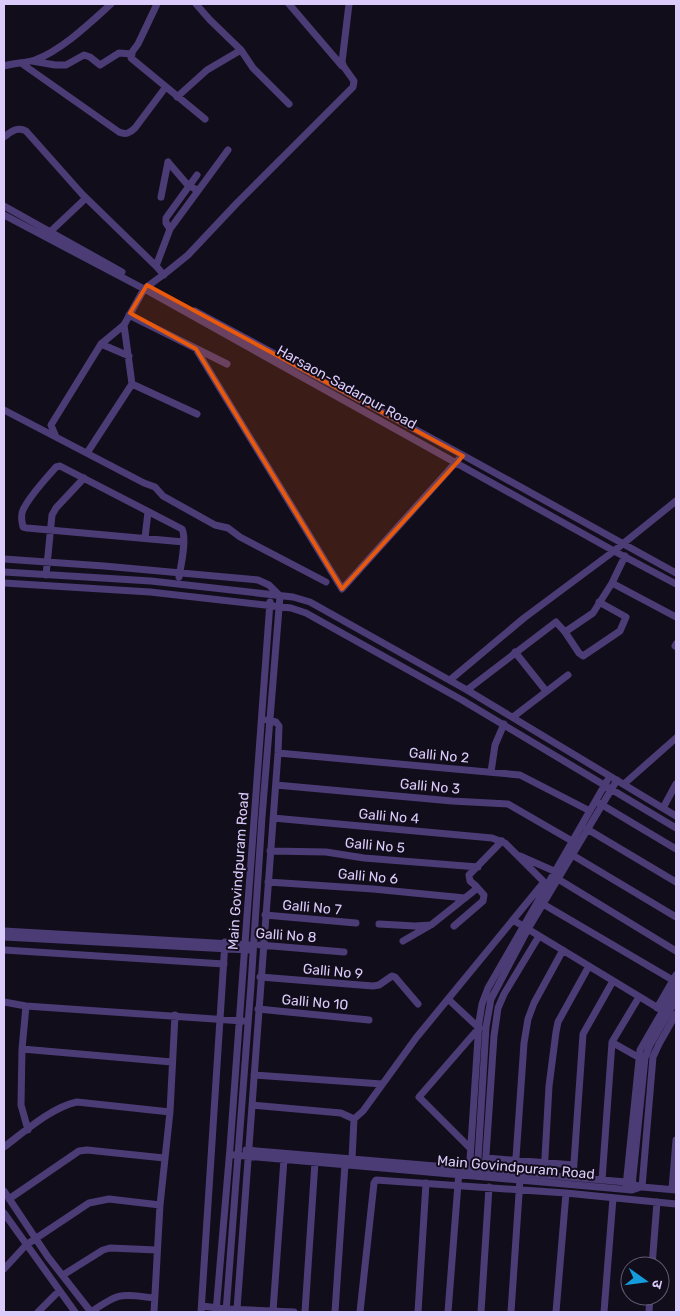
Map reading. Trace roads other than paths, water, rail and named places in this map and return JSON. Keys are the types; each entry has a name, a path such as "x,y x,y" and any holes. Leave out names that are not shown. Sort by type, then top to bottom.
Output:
{"street":[{"path":"4,66 32,61 46,54 73,36 111,4"},
{"path":"157,4 132,54 132,60 205,119"},
{"path":"196,4 241,50 253,68 289,104"},
{"path":"56,437 51,426 101,344 124,325 145,287 164,275 188,255 353,87 354,81 344,67 289,4"},
{"path":"344,67 342,57 349,4"},
{"path":"178,97 192,82 212,67 241,50"},
{"path":"32,61 66,65 84,55 100,65 119,53 132,54"},
{"path":"20,63 124,134 136,128 165,88"},
{"path":"4,137 15,130 22,129 26,131 86,198 164,275"},
{"path":"156,266 170,229 228,150"},
{"path":"161,197 168,162 189,185 198,191"},
{"path":"170,229 166,223 166,218 197,175"},
{"path":"50,232 86,198"},
{"name":"Harsaon-Sadarpur Road","path":"4,206 614,551 676,584"},
{"name":"Harsaon-Sadarpur Road","path":"4,215 145,287 624,543 676,573"},
{"path":"129,315 227,364"},
{"path":"87,453 132,384 124,325"},
{"path":"101,344 129,356"},
{"path":"196,349 342,589 462,456"},
{"path":"132,384 197,414"},
{"path":"4,410 155,487 164,496 180,506 215,525 228,528 240,537 326,582"},
{"path":"178,584 184,542 182,529 60,466 56,467 39,487 22,512 21,520 23,527 184,542"},
{"path":"46,575 51,519 56,508 84,478"},
{"path":"450,680 524,618 614,551 676,501"},
{"path":"145,538 148,512"},
{"path":"564,632 593,613 612,583 625,556"},
{"path":"4,558 258,580 269,585 280,596"},
{"path":"4,572 178,584 280,596 310,602 450,680 676,816"},
{"path":"4,583 150,592 300,611 316,618 504,724 676,828"},
{"path":"612,583 676,617"},
{"name":"Main Govindpuram Road","path":"226,1311 249,1021 250,947 262,720 271,595"},
{"name":"Main Govindpuram Road","path":"216,1310 240,1021 250,947 280,596"},
{"path":"467,690 556,622 583,656 620,631 626,617 599,602"},
{"path":"516,652 546,691"},
{"path":"513,717 568,675"},
{"path":"237,1309 278,753 279,726 276,722 262,720"},
{"path":"491,772 495,746 504,724"},
{"path":"624,784 676,738"},
{"name":"Galli No 2","path":"278,753 520,775 590,811"},
{"path":"469,1171 479,1028 485,993 525,927 554,871 588,829 599,802 613,778"},
{"path":"663,808 676,784"},
{"name":"Galli No 3","path":"276,785 452,801 508,804 525,812 572,841"},
{"path":"352,1158 354,1119 363,1111 416,1038 513,920 548,885 558,879 572,841 590,811 599,802"},
{"path":"599,802 676,849"},
{"name":"Galli No 4","path":"273,818 492,838 502,841"},
{"path":"588,829 676,882"},
{"path":"454,926 483,901 484,895 469,877 502,841 548,885"},
{"name":"Galli No 5","path":"270,851 326,852 364,858 478,867"},
{"path":"569,853 676,917"},
{"path":"517,855 554,871"},
{"path":"558,879 676,951"},
{"name":"Galli No 6","path":"268,882 364,888 466,898"},
{"path":"480,1171 486,1027 489,1009 496,989 525,927 543,904 548,885"},
{"path":"403,942 431,925 466,898 475,890 476,886"},
{"path":"543,904 675,982 645,1039 638,1058 629,1186"},
{"name":"Galli No 7","path":"266,915 356,924"},
{"path":"513,920 660,1009"},
{"path":"378,924 431,925"},
{"path":"4,931 225,945"},
{"path":"480,1171 486,1158 494,1036 498,1008 504,994 539,936"},
{"path":"4,937 225,945"},
{"path":"225,945 201,1309 294,1312"},
{"name":"Galli No 8","path":"225,945 344,952"},
{"path":"4,950 224,964"},
{"path":"514,1172 524,1043 528,1019 534,1002 563,950"},
{"path":"544,1175 550,1086 558,1022 589,966"},
{"name":"Galli No 9","path":"260,978 373,986 380,985 390,976 393,976 418,1004"},
{"path":"573,1177 583,1034 613,981"},
{"path":"602,1180 612,1042 639,997"},
{"path":"448,999 479,1028"},
{"path":"629,1186 645,1058 650,1045 676,1000"},
{"path":"4,1002 26,1006 249,1021"},
{"path":"26,1006 22,1050 21,1106 28,1130"},
{"name":"Galli No 10","path":"258,1009 369,1020"},
{"path":"642,1187 653,1057 658,1044 676,1014"},
{"path":"154,1312 160,1205 170,1112 175,1015"},
{"path":"470,1148 420,1097 479,1028"},
{"path":"615,1044 638,1058"},
{"path":"22,1050 172,1062"},
{"path":"254,1075 382,1084"},
{"path":"4,1147 62,1107 77,1102 170,1112"},
{"path":"252,1105 341,1113 354,1119"},
{"path":"674,1190 676,1140"},
{"path":"9,1199 79,1151 87,1150 164,1158"},
{"name":"Main Govindpuram Road","path":"230,1152 352,1158 459,1171"},
{"name":"Main Govindpuram Road","path":"250,1153 316,1162 459,1171 514,1172 573,1177 602,1180 629,1186"},
{"path":"486,1158 574,1165"},
{"path":"273,1311 284,1159"},
{"path":"305,1312 316,1162"},
{"path":"335,1312 345,1164"},
{"path":"448,1312 459,1171"},
{"name":"Main Govindpuram Road","path":"480,1171 520,1179 674,1190"},
{"path":"360,1312 375,1181 378,1179 566,1193 676,1204"},
{"path":"511,1312 520,1179"},
{"path":"418,1312 426,1183"},
{"path":"480,1312 489,1188"},
{"path":"4,1191 63,1276 91,1312 111,1298 125,1294 154,1298"},
{"path":"556,1312 566,1193"},
{"path":"604,1312 613,1198"},
{"path":"4,1270 26,1245 83,1206 97,1200 109,1199 160,1205"},
{"path":"653,1256 657,1202"},
{"path":"4,1213 75,1312"},
{"path":"63,1276 103,1250 110,1248 158,1250"},
{"path":"38,1312 60,1291"}]}
